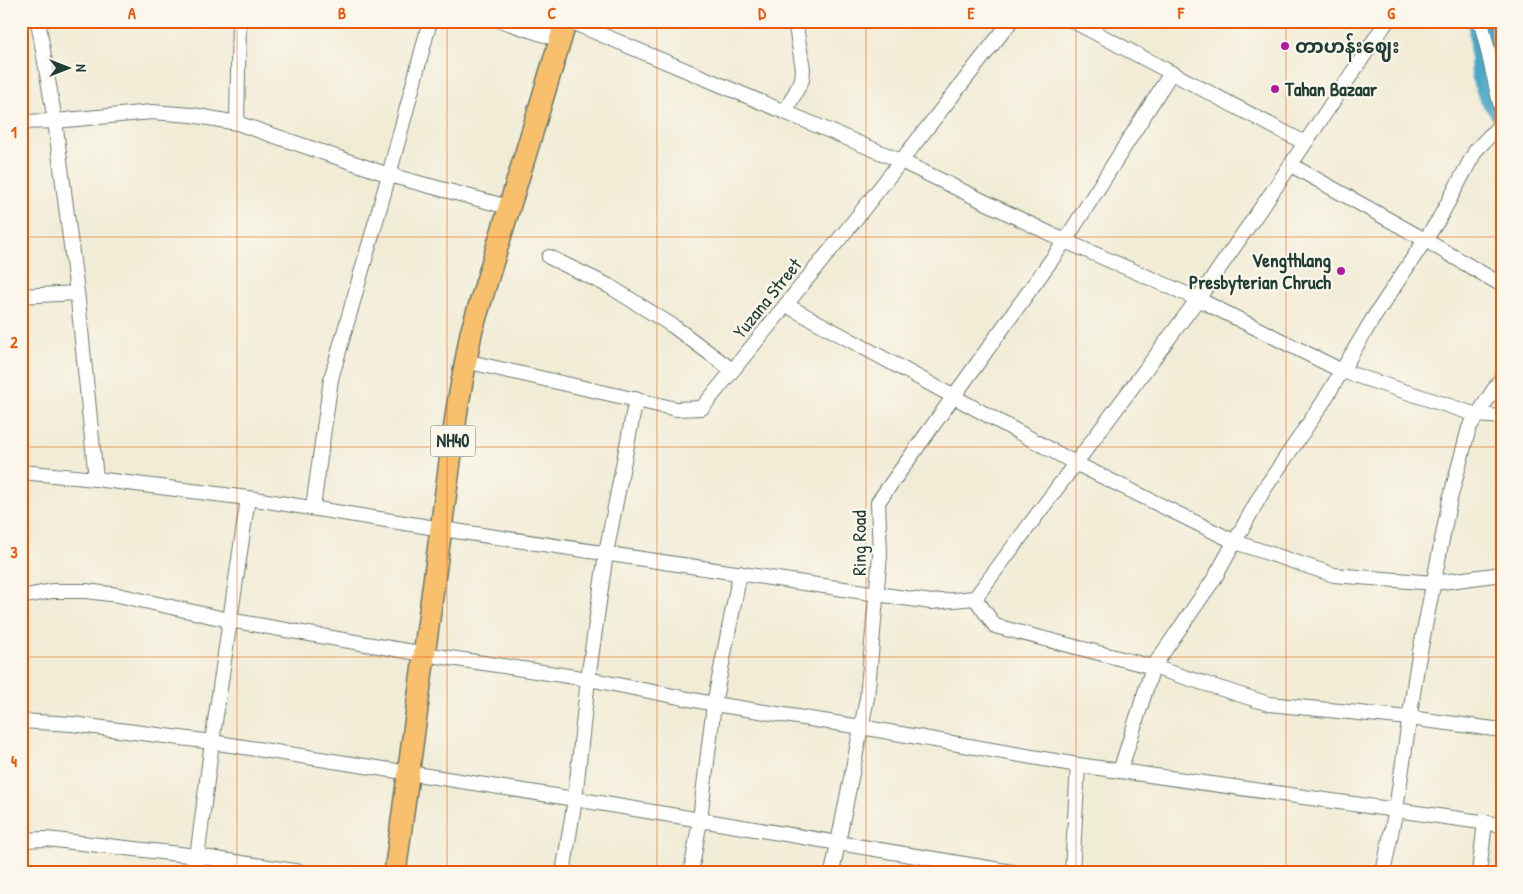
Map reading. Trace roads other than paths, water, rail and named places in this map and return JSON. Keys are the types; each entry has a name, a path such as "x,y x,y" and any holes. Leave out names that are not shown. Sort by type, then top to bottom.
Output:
{"highway":[{"name":"NH40","path":"395,873 465,361 471,333 508,207 565,27"}],"street":[{"path":"38,21 55,121 77,293 96,479"},
{"path":"237,123 239,21"},
{"path":"313,508 331,379 389,175 430,21"},
{"path":"502,21 565,27 785,112 901,161 1065,241 1198,299 1342,371 1477,416 1502,417"},
{"path":"785,112 802,80 796,27 799,21"},
{"name":"Yuzana Street","path":"465,361 676,408 702,408 854,221 1011,21"},
{"path":"1073,21 1305,143"},
{"path":"21,472 96,479 248,498 442,530 930,602 975,598 1198,299 1388,21"},
{"path":"1481,21 1502,112"},
{"name":"Ring Road","path":"832,873 866,698 880,555 878,502 1065,241 1172,73"},
{"path":"21,122 55,121 152,112 237,123 389,175 508,207"},
{"path":"1120,770 1153,667 1214,579 1263,492 1322,404 1372,320 1439,219 1476,150 1502,123"},
{"path":"1291,165 1502,285"},
{"path":"549,257 609,286 673,326 732,370"},
{"path":"21,296 77,293"},
{"path":"786,305 1075,463 1235,542 1334,575 1434,583 1502,574"},
{"path":"1383,873 1396,810 1417,667 1452,490 1469,428 1502,377"},
{"path":"562,873 575,799 588,679 606,553 636,399"},
{"path":"195,873 248,498"},
{"path":"691,873 700,819 714,704 740,573"},
{"path":"21,597 52,591 86,591 118,595 230,620 424,654 588,679 714,704 861,727 1078,765 1502,825"},
{"path":"975,598 995,626 1153,667 1268,704 1409,718 1502,730"},
{"path":"21,720 72,724 212,742 700,819 1018,873"},
{"path":"1072,873 1078,765"},
{"path":"1479,873 1485,822"},
{"path":"21,840 46,839 197,856 307,873"}],"waterway":[{"path":"1480,28 1483,77 1491,97 1502,112"}],"place":[{"name":"တာဟန်းဈေး","path":"1285,46"},
{"name":"Tahan Bazaar","path":"1275,89"},
{"name":"Vengthlang Presbyterian Chruch","path":"1341,271"}]}
